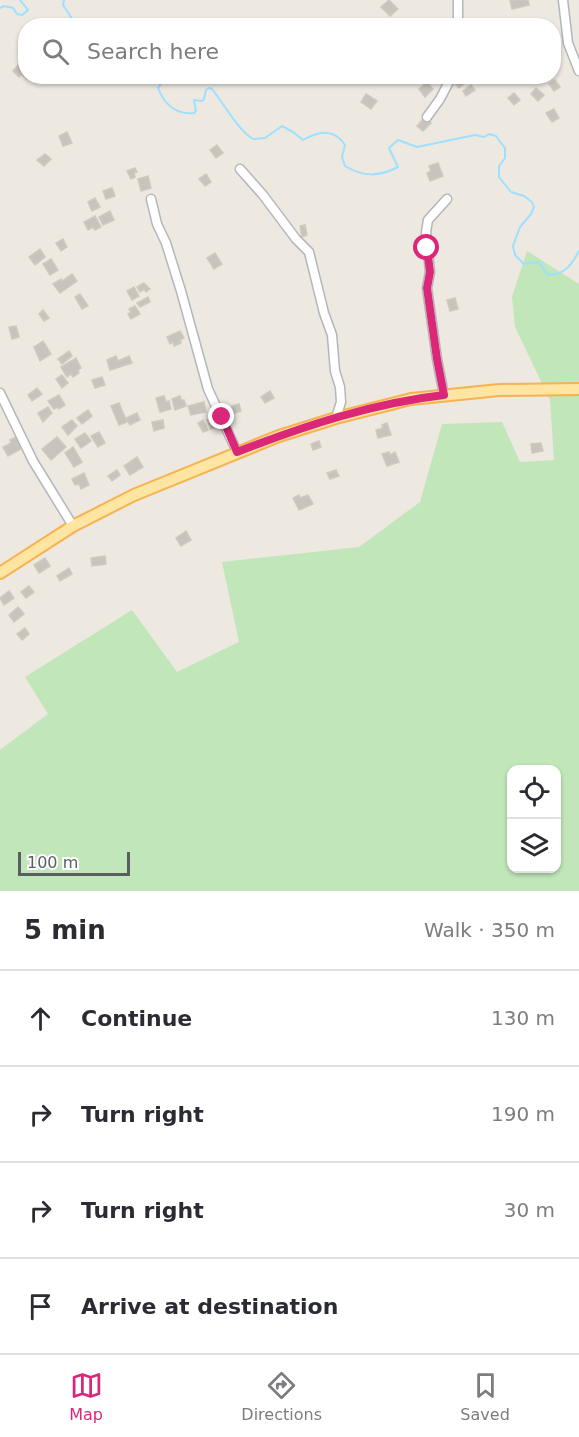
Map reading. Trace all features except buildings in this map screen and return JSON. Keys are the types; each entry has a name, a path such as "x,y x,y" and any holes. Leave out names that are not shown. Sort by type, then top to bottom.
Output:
{"main road":[{"path":"0,573 73,526 134,495 237,452 336,418 388,403 444,395 499,390 579,389"}],"street":[{"path":"458,0 458,18"},
{"path":"563,0 568,43 579,70"},
{"path":"427,117 448,84"},
{"path":"240,169 264,195 296,239 309,252 324,313 332,335 335,371 340,387 341,402 336,418"},
{"path":"151,199 157,224 166,243 181,291 207,389 237,452"},
{"path":"444,395 427,288 430,272 426,232 428,220 447,199"},
{"path":"0,393 33,461 73,526"}],"green space":[{"path":"527,251 579,284 579,891 0,891 0,750 48,714 25,677 132,610 177,672 239,642 222,562 359,547 420,502 442,424 502,422 520,462 554,460 550,400 515,327 512,297"}],"waterway":[{"path":"0,8 4,6 13,8 17,14 22,15 28,10 20,0"},
{"path":"64,0 63,5 72,18"},
{"path":"161,84 158,88 167,103 176,110 188,113 196,111 194,100 202,101 206,90 212,89 237,123 253,139 265,138 282,126 303,140 320,133 336,136 345,145 342,157 345,166 365,174 384,173 398,167 389,148 398,140 417,147 475,135 496,136 505,148 505,158 499,166 499,177 511,192 524,196 532,202 534,207 520,227 513,246 515,255 524,264 539,262 548,275 554,275 571,264 579,251"}],"route":[{"path":"222,417 237,452 279,436 388,403 444,395 427,288 430,272 427,248"}]}
